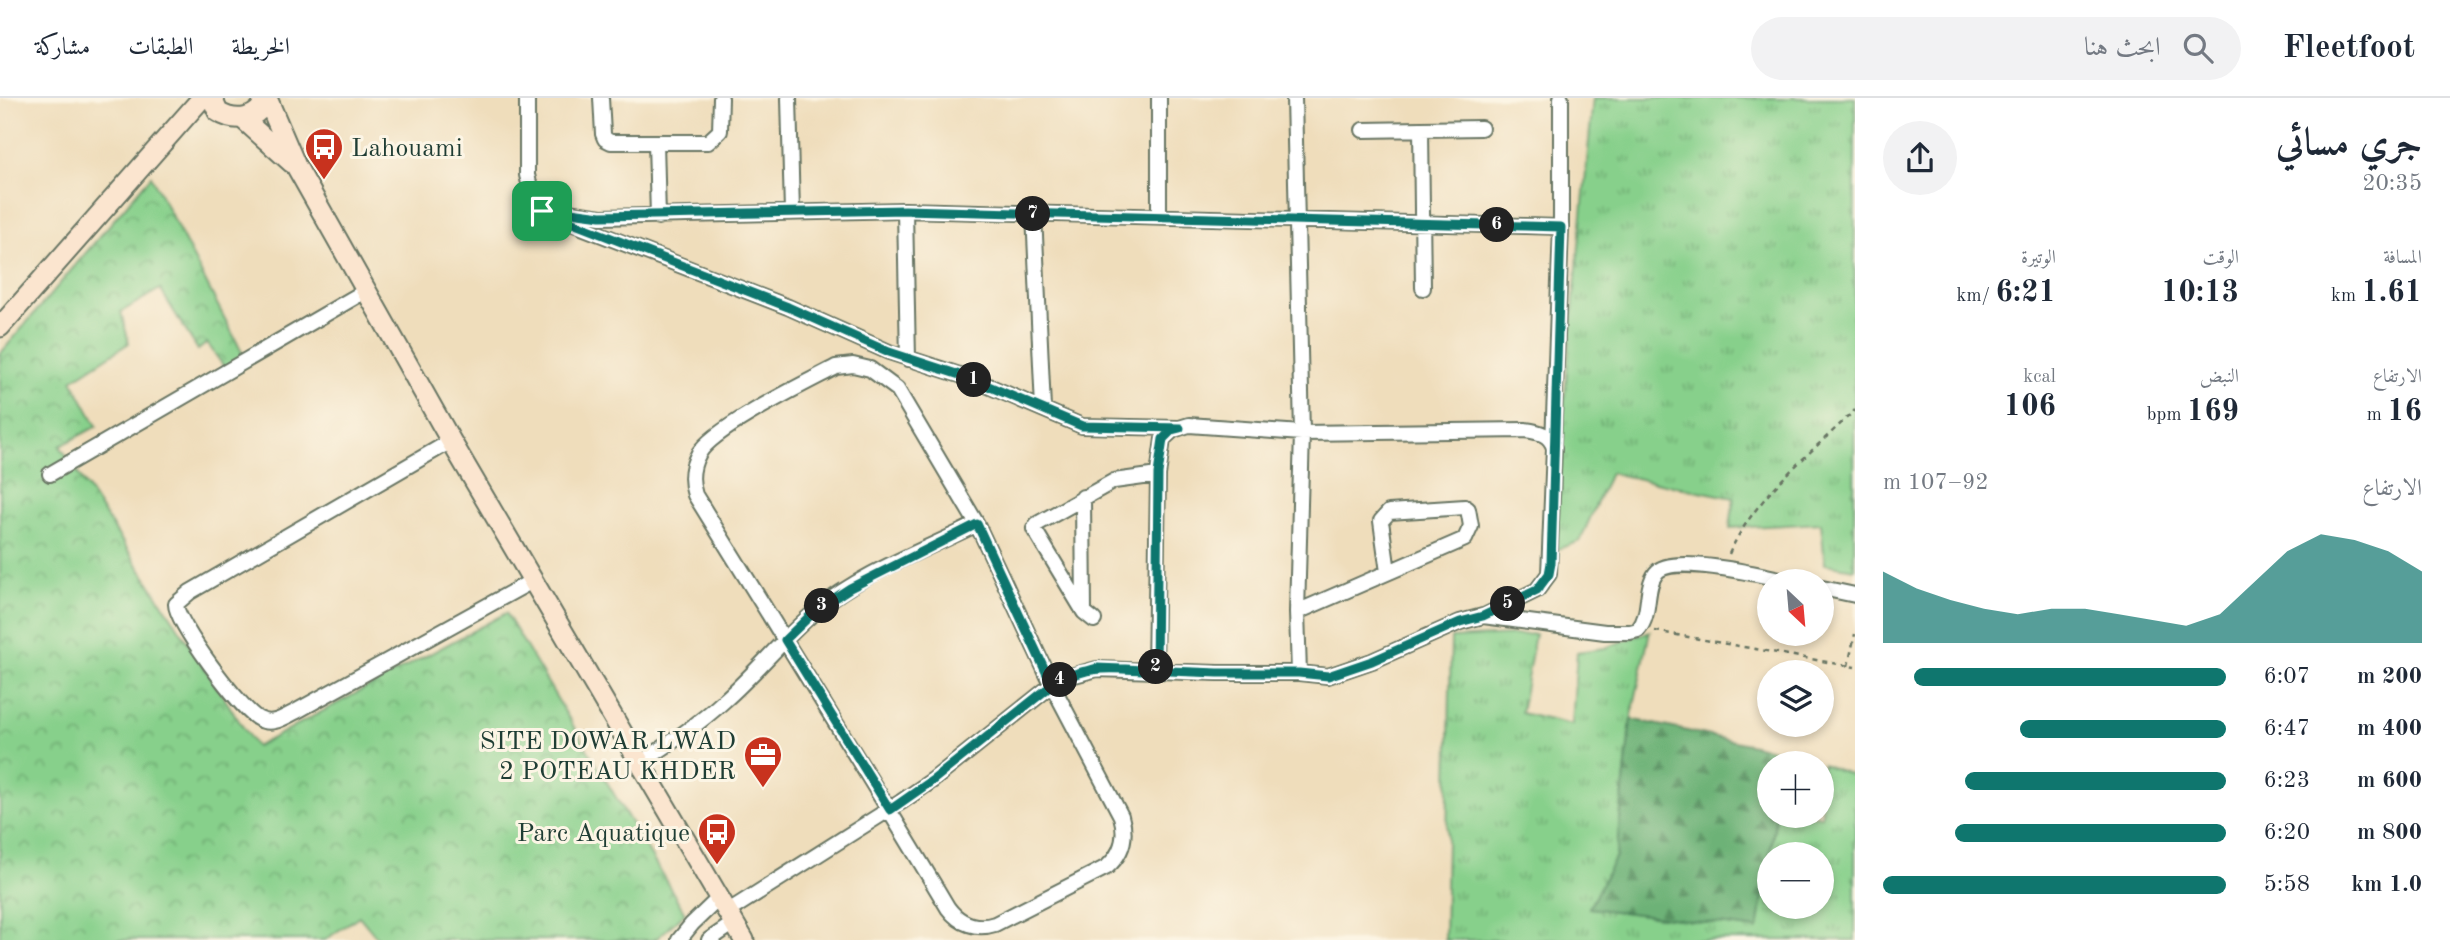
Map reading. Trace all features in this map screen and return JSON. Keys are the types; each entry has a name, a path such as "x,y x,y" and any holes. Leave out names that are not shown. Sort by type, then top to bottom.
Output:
{"main road":[{"path":"0,327 202,98"},
{"path":"172,131 215,105 233,119 243,119 258,112 266,98"},
{"path":"266,98 296,166 366,290 532,581 731,918"},
{"path":"243,119 296,166"}],"street":[{"path":"527,98 527,175 531,191 542,211 788,307 908,359 972,379 1082,426 1180,428"},
{"path":"601,98 603,134 605,139 611,142 708,142 720,131 721,98"},
{"path":"789,98 792,212"},
{"path":"1159,98 1159,217"},
{"path":"1294,98 1302,433 1297,612 1299,673"},
{"path":"709,940 731,918 933,780 1063,678 1097,668 1328,676 1346,671 1460,622 1483,616 1537,590 1549,574 1551,563 1561,227 1561,98"},
{"path":"1363,130 1481,128"},
{"path":"1421,129 1423,288"},
{"path":"656,142 658,217"},
{"path":"542,211 548,209 601,216 658,217 905,210 1561,227"},
{"path":"905,210 908,359"},
{"path":"1034,214 1043,408"},
{"path":"50,474 366,290"},
{"path":"853,365 870,369 897,389 977,524 1052,685 1124,825 1123,844 1114,861 1107,867 995,924 980,927 958,919 948,908 695,495 691,475 698,454 719,433 836,367 853,365"},
{"path":"1156,671 1158,474 1163,439 1172,430 1203,425 1302,433 1525,430 1546,435 1553,444"},
{"path":"452,441 190,592 176,604 181,621 192,640 245,707 260,720 271,723 532,581"},
{"path":"1083,497 1089,616 1034,529 1037,524 1083,497 1114,481 1158,474"},
{"path":"1297,612 1465,539 1471,526 1468,509 1465,507 1385,514 1381,521 1388,572"},
{"path":"639,764 724,702 816,610 879,572 977,524"},
{"path":"1483,616 1605,632 1630,632 1643,625 1653,579 1657,571 1667,566 1723,569 1757,575"},
{"path":"1834,591 1855,595"},
{"path":"679,940 704,910 731,918"}],"path":[{"path":"1723,569 1738,534 1767,496 1855,410"},
{"path":"1638,630 1710,640 1855,667"},
{"path":"1848,666 1855,634"}],"green space":[{"path":"1593,98 1855,98 1854,569 1825,564 1821,523 1730,528 1734,498 1610,473 1580,541 1550,552"},
{"path":"151,176 243,354 227,371 207,343 198,350 160,289 121,312 129,343 72,380 97,426 60,446 256,747 506,613 685,913 655,940 379,940 359,916 325,940 0,940 0,354"},
{"path":"1650,631 1631,719 1616,856 1590,908 1758,929 1760,919 1834,919 1834,842 1772,842 1774,828 1834,828 1834,768 1855,776 1855,940 1445,940 1451,638 1535,634 1521,713 1572,725 1577,652 1605,648"},
{"path":"1631,719 1781,751 1757,751 1757,828 1774,828 1772,842 1757,842 1758,929 1589,908 1616,856"}],"place":[{"name":"Lahouami","path":"324,181"},
{"name":"SITE DOWAR LWAD 2 POTEAU KHDER","path":"763,789"},
{"name":"Parc Aquatique","path":"717,866"}],"route":[{"path":"542,211 548,209 601,216 658,217 905,210 1561,227 1549,574 1537,590 1483,616 1460,622 1372,661 1328,676 1299,673 1218,673 1156,671 1097,668 1073,674 1063,678 1052,685 933,780 890,810 785,640 816,610 850,588 977,524 1052,685 1073,674 1097,668 1156,671 1158,474 1163,439 1172,430 1180,428 1082,426 972,379 889,352 788,307 542,211"}]}
